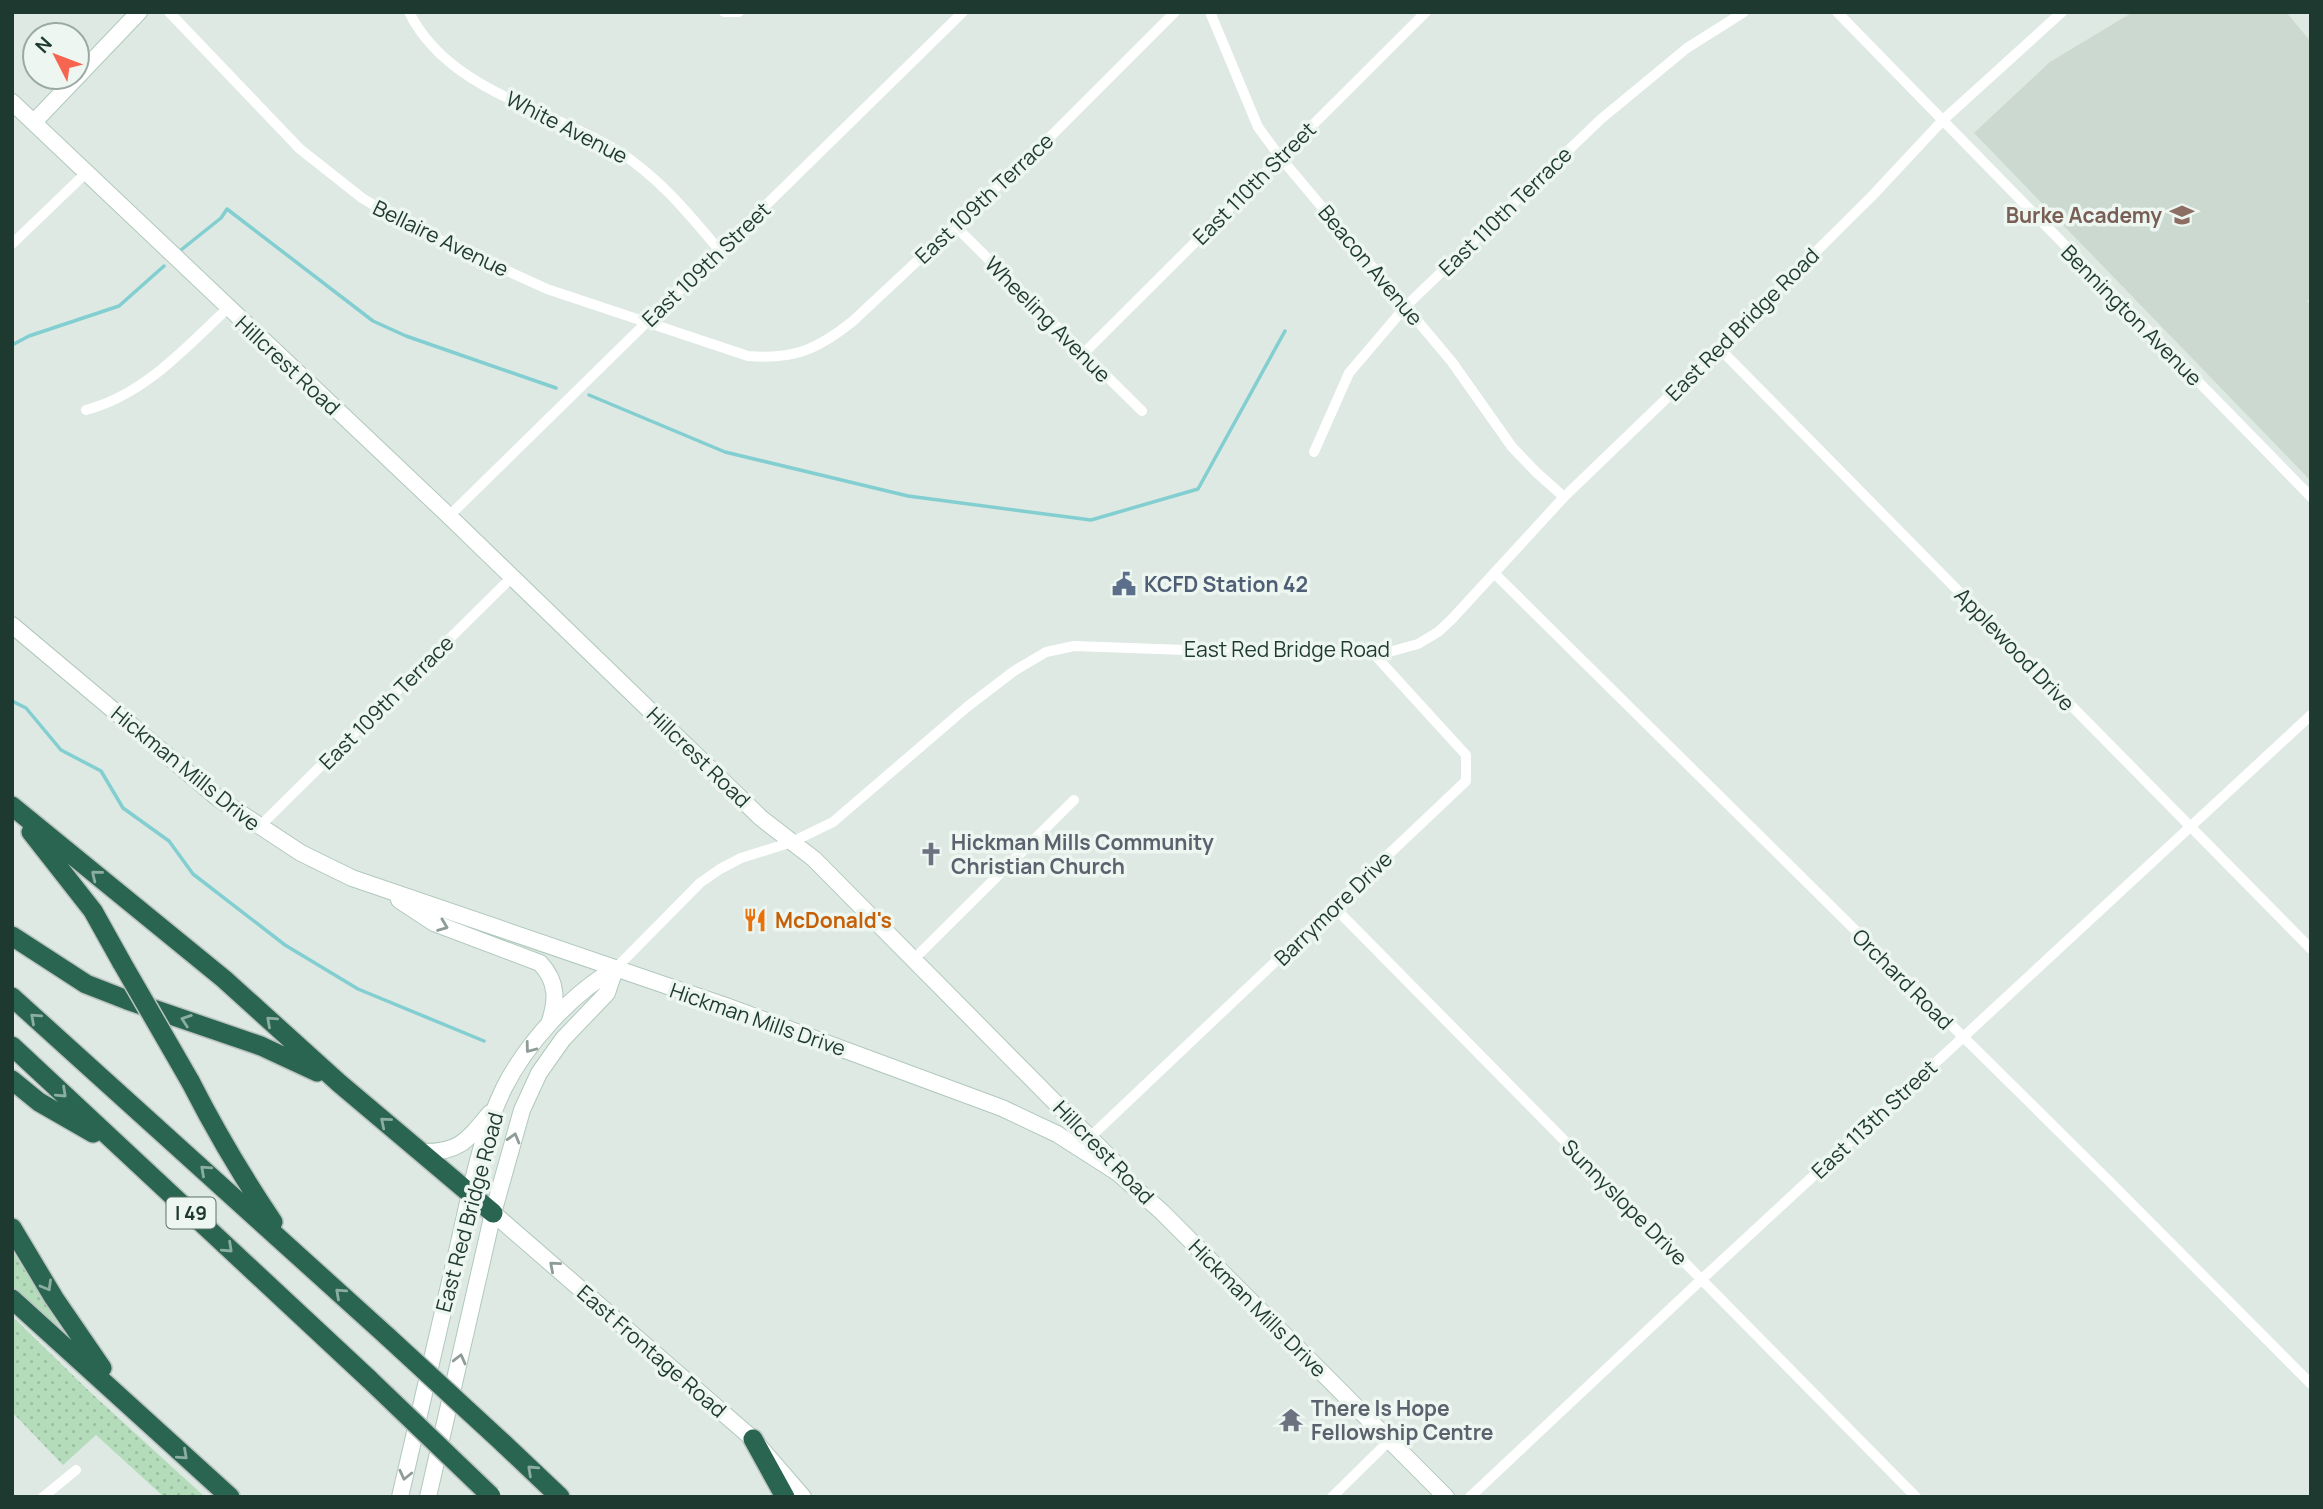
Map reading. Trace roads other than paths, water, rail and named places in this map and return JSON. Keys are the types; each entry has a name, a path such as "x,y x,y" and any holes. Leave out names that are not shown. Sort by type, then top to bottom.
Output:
{"highway":[{"path":"12,807 93,911 244,1179 292,1248"},
{"path":"12,807 224,979 339,1083 493,1213"},
{"path":"12,936 86,984 261,1046 339,1083"},
{"name":"I 49","path":"12,997 292,1248 560,1497"},
{"name":"I 49","path":"12,1046 370,1380 491,1497"},
{"path":"12,1080 39,1102 123,1150"},
{"path":"12,1228 87,1349 137,1413"},
{"path":"12,1299 230,1497"},
{"path":"753,1439 785,1497"}],"street":[{"path":"34,122 139,12"},
{"name":"Bellaire Avenue","path":"169,12 300,149 362,198 405,224 547,289 748,356 776,357"},
{"name":"White Avenue","path":"409,12 427,40 446,59 476,81 614,149 636,163 672,194 720,251"},
{"path":"724,12 739,12"},
{"name":"East 109th Street","path":"449,516 963,12"},
{"name":"East 109th Terrace","path":"776,357 801,353 827,341 853,321 1051,136 1175,12"},
{"name":"Beacon Avenue","path":"1210,12 1258,127 1280,157 1452,362 1512,447 1564,498"},
{"name":"East 110th Street","path":"1084,353 1426,12"},
{"name":"East 110th Terrace","path":"1314,452 1349,373 1406,306 1601,119 1687,48 1744,12"},
{"name":"Bennington Avenue","path":"1837,12 2311,497"},
{"name":"East Red Bridge Road","path":"400,1497 470,1194 504,1087 547,1028 593,981 615,969 700,883 720,869 750,855 792,842 833,822 967,706 1014,671 1046,652 1074,646 1269,653 1390,652 1418,644 1438,632 1564,498 1872,196 1943,120 2062,12"},
{"name":"Hillcrest Road","path":"12,102 449,516 761,818 814,859 914,959 1084,1142 1162,1212"},
{"path":"12,244 87,172"},
{"name":"Wheeling Avenue","path":"955,226 1142,411"},
{"name":"Hillcrest Road","path":"86,410 107,405 152,377 228,308"},
{"name":"Applewood Drive","path":"1719,348 2311,949"},
{"name":"Orchard Road","path":"1495,574 2311,1384"},
{"name":"East 109th Terrace","path":"260,827 512,577"},
{"name":"Hickman Mills Drive","path":"12,625 219,799 301,853 352,878 976,1098 1057,1134 1084,1142"},
{"name":"Barrymore Drive","path":"1084,1142 1466,781 1466,755 1372,652"},
{"name":"East 113th Street","path":"1470,1497 2311,715"},
{"path":"914,959 1074,800"},
{"path":"386,890 434,923 540,963 555,987 554,1010 547,1028"},
{"name":"Sunnyslope Drive","path":"1334,907 1916,1497"},
{"name":"East Red Bridge Road","path":"428,1497 493,1213 522,1110 539,1073 563,1039 607,993 615,969"},
{"path":"421,1152 442,1153 458,1146 496,1106"},
{"name":"Hickman Mills Drive","path":"1162,1212 1446,1497"},
{"name":"East Frontage Road","path":"493,1213 753,1439 803,1497"},
{"path":"1332,1497 1390,1440"},
{"path":"43,1497 76,1470"}],"waterway":[{"path":"181,250 221,218 227,209 373,321 406,336 556,388"},
{"path":"12,345 29,336 119,306 164,266"},
{"path":"589,395 725,452 908,496 1091,520 1198,489 1285,331"},
{"path":"12,701 26,708 61,750 101,771 123,808 169,841 193,874 285,945 358,989 484,1041"}],"place":[{"name":"Burke Academy","path":"2182,215"},
{"name":"KCFD Station 42","path":"1124,584"},
{"name":"Hickman Mills Community Christian Church","path":"931,854"},
{"name":"McDonald's","path":"755,920"},
{"name":"There Is Hope Fellowship Centre","path":"1291,1420"}]}
